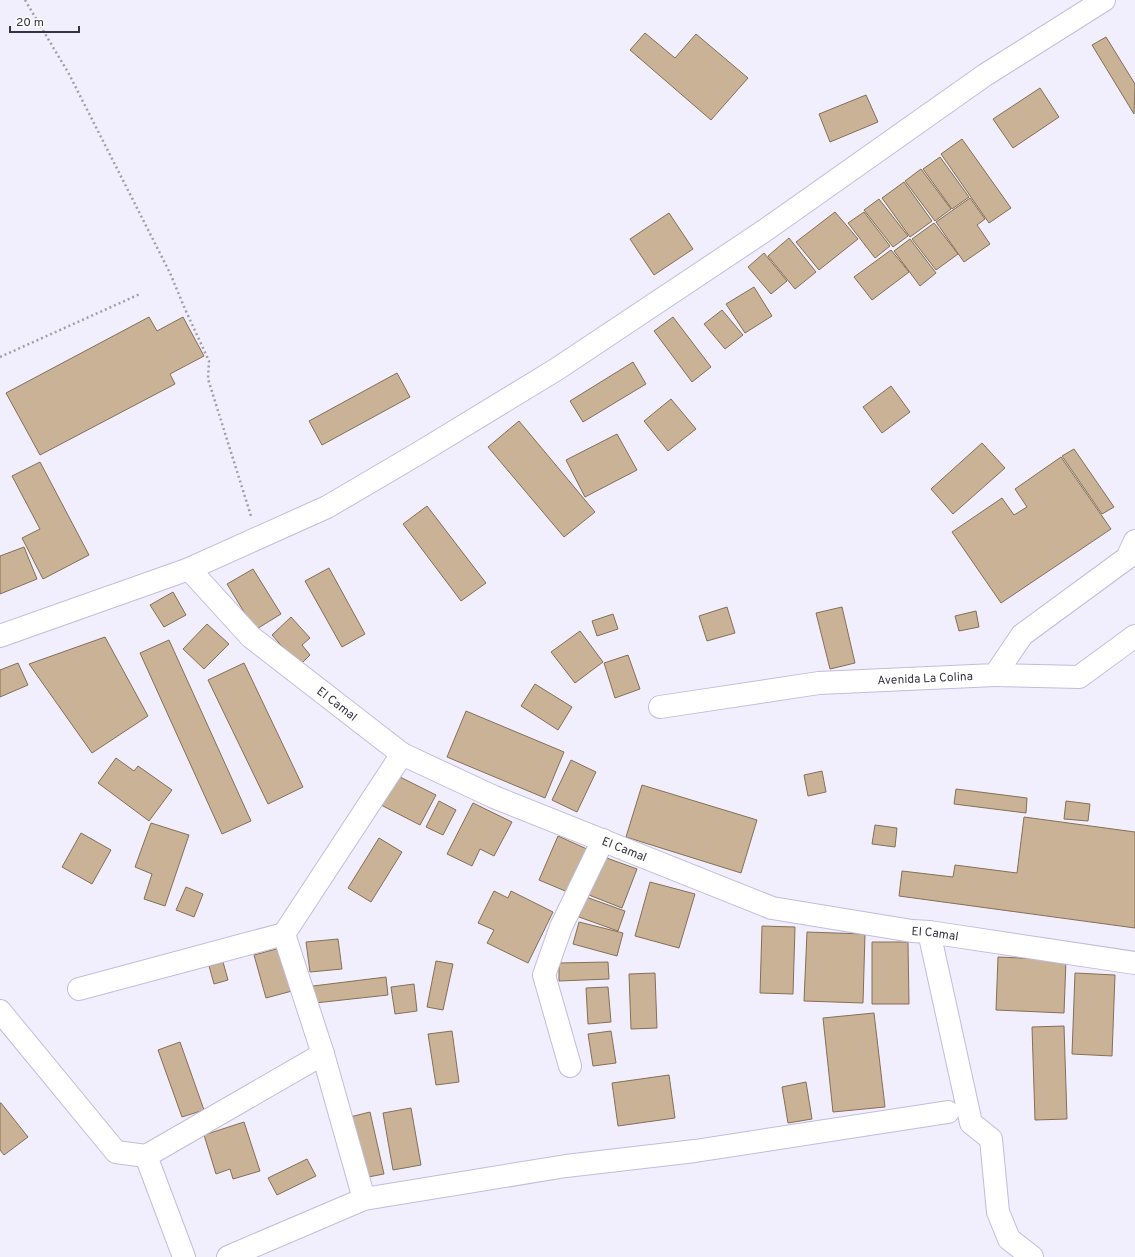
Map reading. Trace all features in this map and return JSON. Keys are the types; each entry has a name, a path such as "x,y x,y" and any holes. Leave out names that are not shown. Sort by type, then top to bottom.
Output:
{"main road":[{"path":"0,636 189,568 327,507 557,369 764,231 985,75 1104,0"},
{"path":"995,675 1022,635 1127,558 1135,541"},
{"name":"El Camal","path":"189,568 251,637 402,754 494,797 772,908 860,923 1135,963"},
{"name":"Avenida La Colina","path":"660,707 819,683 995,675 1079,677 1135,636"},
{"path":"79,989 284,934 402,754"},
{"path":"570,1066 544,975 561,927 603,840"},
{"path":"929,932 971,1124 991,1139 998,1212 1009,1238 1032,1257"},
{"path":"284,934 323,1054 364,1199"},
{"path":"0,1011 116,1152 146,1156 323,1054"},
{"path":"228,1257 364,1199 566,1166 696,1151 948,1112"},
{"path":"146,1156 184,1257"}],"path":[{"path":"25,0 76,88 170,273 184,309 210,361 208,379 255,529 260,537"},
{"path":"0,357 140,294"}],"building":[{"path":"645,33 675,58 696,34 748,78 711,120 630,50"},
{"path":"1106,37 1135,84 1134,114 1092,45"},
{"path":"1040,88 1059,117 1013,148 993,119"},
{"path":"866,95 878,122 830,142 819,114"},
{"path":"962,139 1011,208 989,223 941,154"},
{"path":"940,157 969,197 952,209 923,169"},
{"path":"921,169 951,209 935,221 905,181"},
{"path":"904,182 932,221 910,237 882,198"},
{"path":"970,198 985,219 977,225 990,244 964,262 936,222"},
{"path":"879,199 908,236 893,247 864,210"},
{"path":"835,212 858,239 819,270 796,242"},
{"path":"864,212 890,246 875,258 848,223"},
{"path":"669,213 693,249 654,275 630,239"},
{"path":"934,223 958,254 936,270 912,239"},
{"path":"789,238 816,272 795,289 768,256"},
{"path":"910,239 936,273 920,286 894,251"},
{"path":"891,250 909,272 872,300 854,277"},
{"path":"764,253 787,281 771,294 748,267"},
{"path":"754,287 772,316 745,333 726,304"},
{"path":"722,310 743,335 725,349 704,324"},
{"path":"149,317 157,331 183,317 204,356 170,374 175,384 40,455 6,393"},
{"path":"673,317 711,367 692,382 654,331"},
{"path":"633,362 646,384 583,422 570,401"},
{"path":"397,373 410,397 322,445 309,421"},
{"path":"891,386 910,412 882,433 863,407"},
{"path":"671,399 696,429 668,451 644,421"},
{"path":"519,421 595,512 564,537 488,447"},
{"path":"617,434 637,470 585,497 566,460"},
{"path":"982,443 1005,468 953,514 931,489"},
{"path":"1074,449 1114,507 1102,514 1062,456"},
{"path":"1061,457 1111,529 1001,603 952,532 1002,498 1014,515 1027,507 1015,489"},
{"path":"40,462 89,555 43,579 22,538 40,529 12,476"},
{"path":"427,506 486,583 461,601 403,524"},
{"path":"24,547 37,579 0,594 0,556"},
{"path":"329,568 365,634 342,647 305,581"},
{"path":"253,569 281,614 255,630 227,584"},
{"path":"173,592 186,615 164,627 150,605"},
{"path":"727,607 735,633 707,641 699,616"},
{"path":"842,607 855,663 830,669 816,613"},
{"path":"976,611 979,627 959,631 955,616"},
{"path":"613,614 618,629 597,636 592,621"},
{"path":"291,617 310,638 302,645 310,655 299,666 272,635"},
{"path":"207,624 229,644 204,669 183,649"},
{"path":"580,631 603,662 575,683 551,652"},
{"path":"105,637 148,716 92,753 29,664"},
{"path":"169,640 251,821 222,834 140,653"},
{"path":"628,655 640,689 615,698 604,663"},
{"path":"18,663 28,685 0,697 0,670"},
{"path":"244,663 303,787 268,804 208,680"},
{"path":"535,684 572,707 558,730 521,706"},
{"path":"466,711 564,752 545,798 447,757"},
{"path":"116,758 134,771 138,766 172,790 149,821 98,783"},
{"path":"571,760 596,772 577,812 552,800"},
{"path":"822,771 826,792 808,796 804,775"},
{"path":"396,775 436,795 420,825 381,805"},
{"path":"642,785 757,820 741,873 626,837"},
{"path":"956,789 1027,798 1026,813 954,804"},
{"path":"439,801 456,810 443,835 426,827"},
{"path":"1066,801 1090,804 1088,821 1064,819"},
{"path":"473,803 512,822 494,856 480,849 472,866 447,854"},
{"path":"1024,817 1135,832 1135,928 899,896 902,871 953,877 955,865 1017,873"},
{"path":"151,823 189,835 165,906 144,899 152,874 135,867"},
{"path":"875,825 897,828 895,847 872,844"},
{"path":"81,833 111,850 92,884 62,867"},
{"path":"558,836 589,850 570,893 539,880"},
{"path":"379,838 402,852 371,902 348,888"},
{"path":"604,857 637,869 622,908 589,895"},
{"path":"650,882 695,894 679,948 635,936"},
{"path":"186,887 203,894 194,917 176,910"},
{"path":"494,891 508,898 511,891 553,912 528,963 487,943 494,930 478,923"},
{"path":"586,897 625,911 618,931 579,917"},
{"path":"579,922 623,933 617,956 573,944"},
{"path":"762,926 795,927 793,994 760,993"},
{"path":"807,932 865,934 863,1003 804,1001"},
{"path":"338,939 342,969 310,972 306,942"},
{"path":"872,942 908,942 909,1004 872,1004"},
{"path":"280,948 292,991 266,998 254,955"},
{"path":"998,957 1066,960 1064,1013 996,1010"},
{"path":"436,961 453,964 443,1010 427,1007"},
{"path":"223,962 228,980 214,984 209,966"},
{"path":"608,962 609,979 559,981 559,963"},
{"path":"655,973 657,1028 631,1029 629,974"},
{"path":"1075,973 1115,975 1112,1056 1072,1054"},
{"path":"386,977 388,995 315,1003 313,986"},
{"path":"414,984 417,1011 395,1014 391,987"},
{"path":"608,987 611,1022 588,1024 586,988"},
{"path":"874,1013 885,1107 833,1112 823,1018"},
{"path":"1064,1026 1067,1119 1035,1120 1032,1027"},
{"path":"452,1031 459,1082 436,1085 428,1034"},
{"path":"611,1031 616,1063 593,1066 588,1034"},
{"path":"180,1042 204,1110 182,1117 158,1050"},
{"path":"669,1075 675,1118 618,1126 612,1083"},
{"path":"806,1082 812,1119 788,1123 782,1087"},
{"path":"0,1103 28,1137 4,1155 0,1150"},
{"path":"411,1108 421,1165 393,1170 383,1113"},
{"path":"370,1112 384,1174 363,1178 350,1117"},
{"path":"244,1122 260,1171 233,1179 230,1169 216,1174 204,1135"},
{"path":"307,1159 316,1176 277,1195 268,1178"}]}
